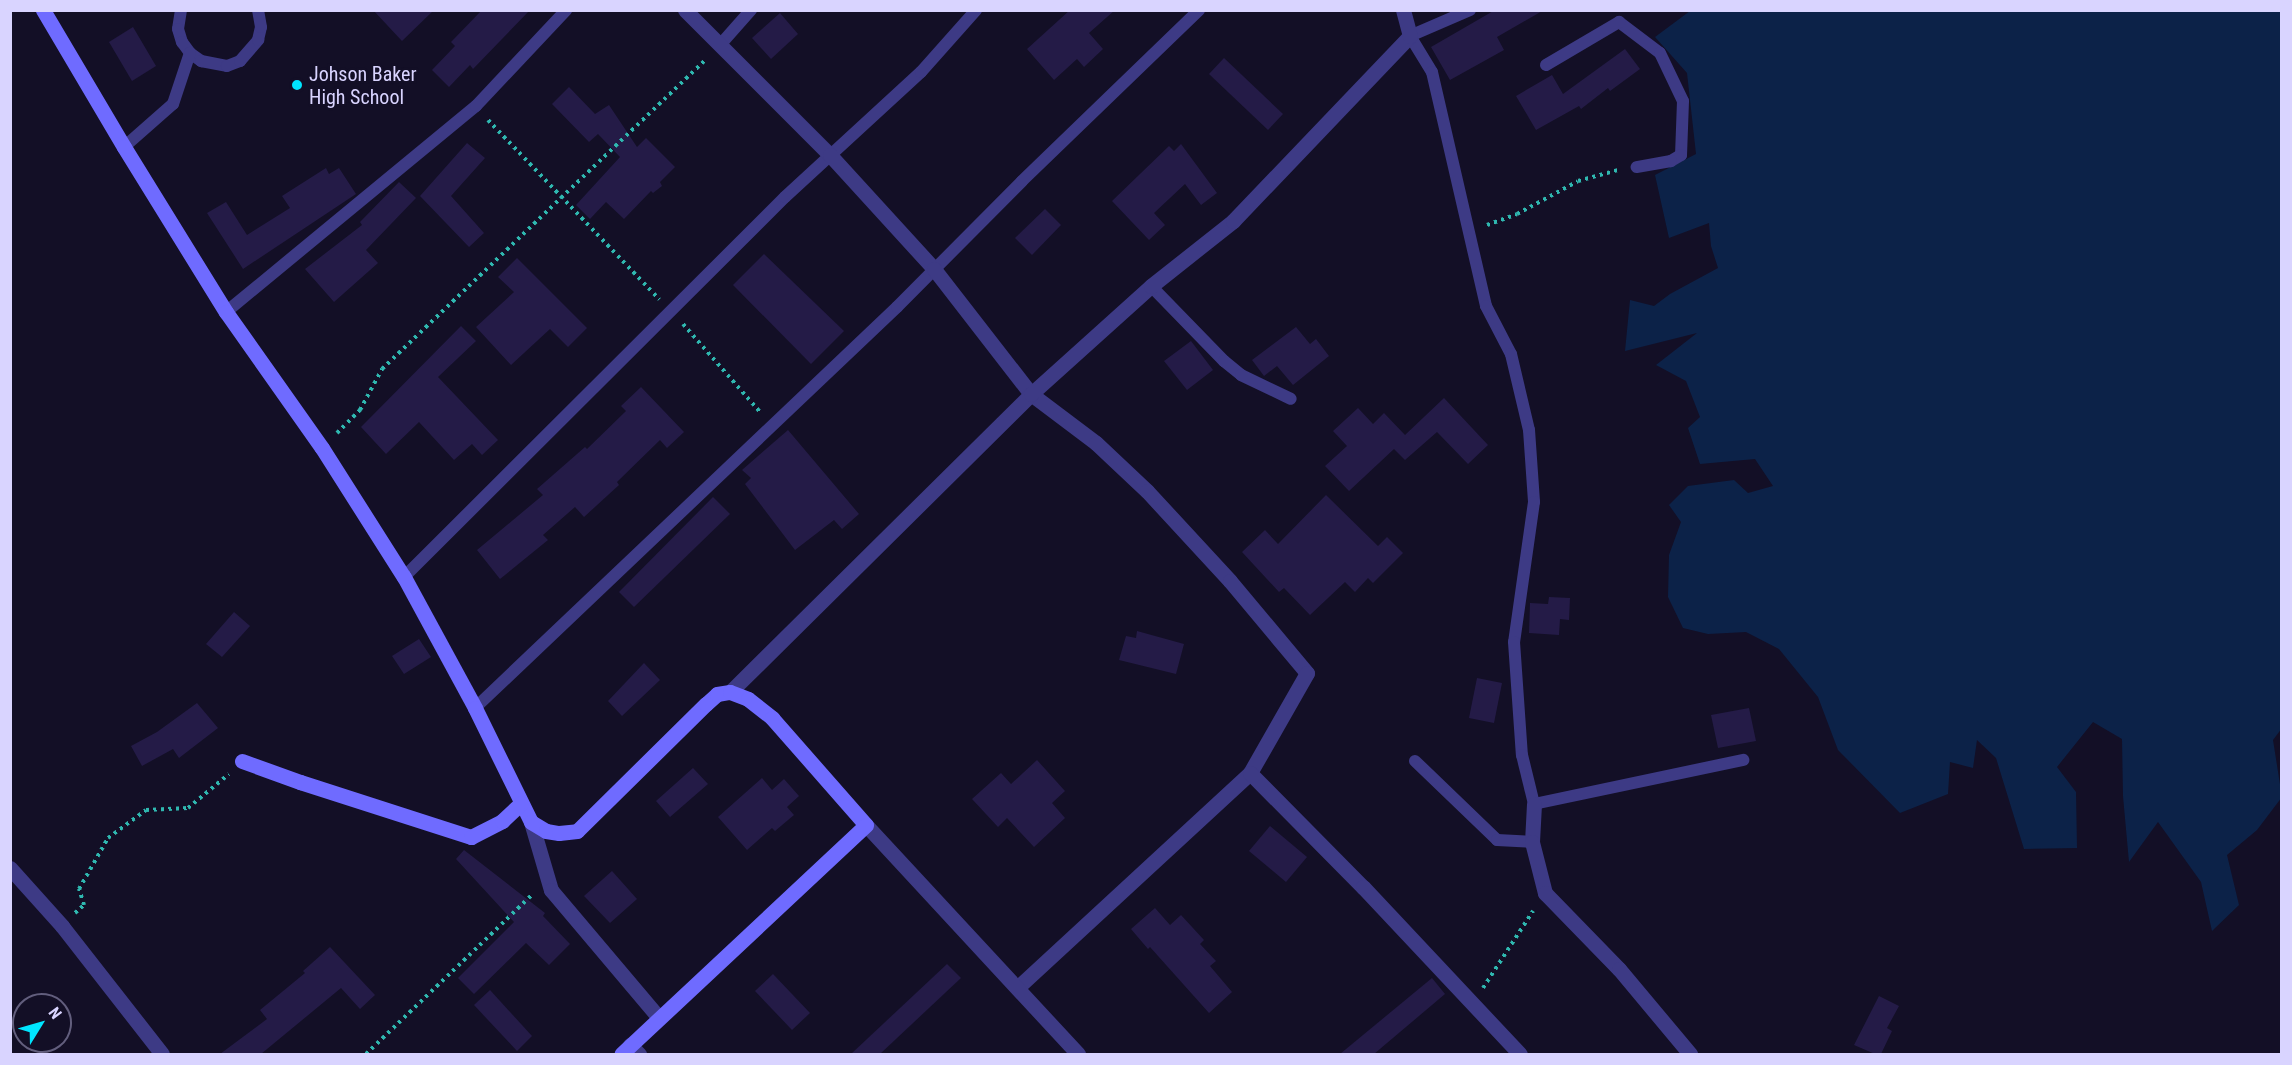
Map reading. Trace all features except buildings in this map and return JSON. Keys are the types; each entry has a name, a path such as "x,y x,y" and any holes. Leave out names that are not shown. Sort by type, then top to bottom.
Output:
{"street":[{"path":"44,10 124,147 226,312 322,448 404,577 475,708 531,822 551,890 658,1018"},
{"path":"685,10 830,155 934,268 1031,394 1096,443 1147,491 1230,582 1306,673 1250,773 1018,987"},
{"path":"730,692 1031,394 1151,286 1233,221 1410,36 1404,10"},
{"path":"531,822 546,831 559,833 577,831 717,694 730,692 748,699 772,718 866,825 1078,1054"},
{"path":"242,761 471,837 502,821 521,803"},
{"path":"1250,773 1520,1054"},
{"path":"1534,804 1532,842 1545,893 1619,969 1690,1054"},
{"path":"630,1051 658,1018 866,825"},
{"path":"10,868 62,926 162,1054"}],"lane":[{"path":"181,10 178,29 190,53 214,66 227,66 240,61 258,40 261,27 258,10"},
{"path":"226,312 476,106 566,10"},
{"path":"720,45 751,10"},
{"path":"404,577 830,155 921,72 976,10"},
{"path":"475,708 897,308 934,268 1199,10"},
{"path":"1470,10 1410,36 1432,72 1486,306 1511,354 1529,430 1534,502 1514,642 1522,754 1534,804 1743,759"},
{"path":"1546,65 1619,16 1660,53 1683,101 1681,155 1671,161 1637,167"},
{"path":"124,147 173,104 190,53"},
{"path":"1151,286 1224,361 1242,375 1291,399"},
{"path":"1414,761 1497,840 1532,842"}],"path":[{"path":"322,448 360,410 382,369 720,45"},
{"path":"476,106 672,311 773,426"},
{"path":"1469,231 1517,214 1578,181 1637,167"},
{"path":"62,926 84,904 79,889 108,838 146,810 188,808 242,761"},
{"path":"366,1054 548,880"},
{"path":"1473,1004 1545,893"}],"water":[{"path":"1690,11 2281,11 2282,728 2273,740 2282,797 2257,830 2227,855 2239,905 2212,931 2201,882 2158,822 2129,862 2123,796 2122,739 2093,722 2057,767 2076,792 2077,848 2024,849 1996,758 1977,740 1973,768 1950,762 1948,794 1900,813 1838,750 1818,697 1779,649 1746,632 1708,634 1683,628 1668,597 1669,555 1681,522 1669,505 1688,486 1734,480 1748,493 1773,486 1755,459 1700,464 1688,428 1700,417 1686,381 1656,365 1697,333 1625,351 1630,300 1654,306 1670,294 1718,268 1711,246 1709,223 1669,238 1655,175 1696,154 1687,73 1655,37"}],"place":[{"name":"Johson Baker High School","path":"297,85"}]}
